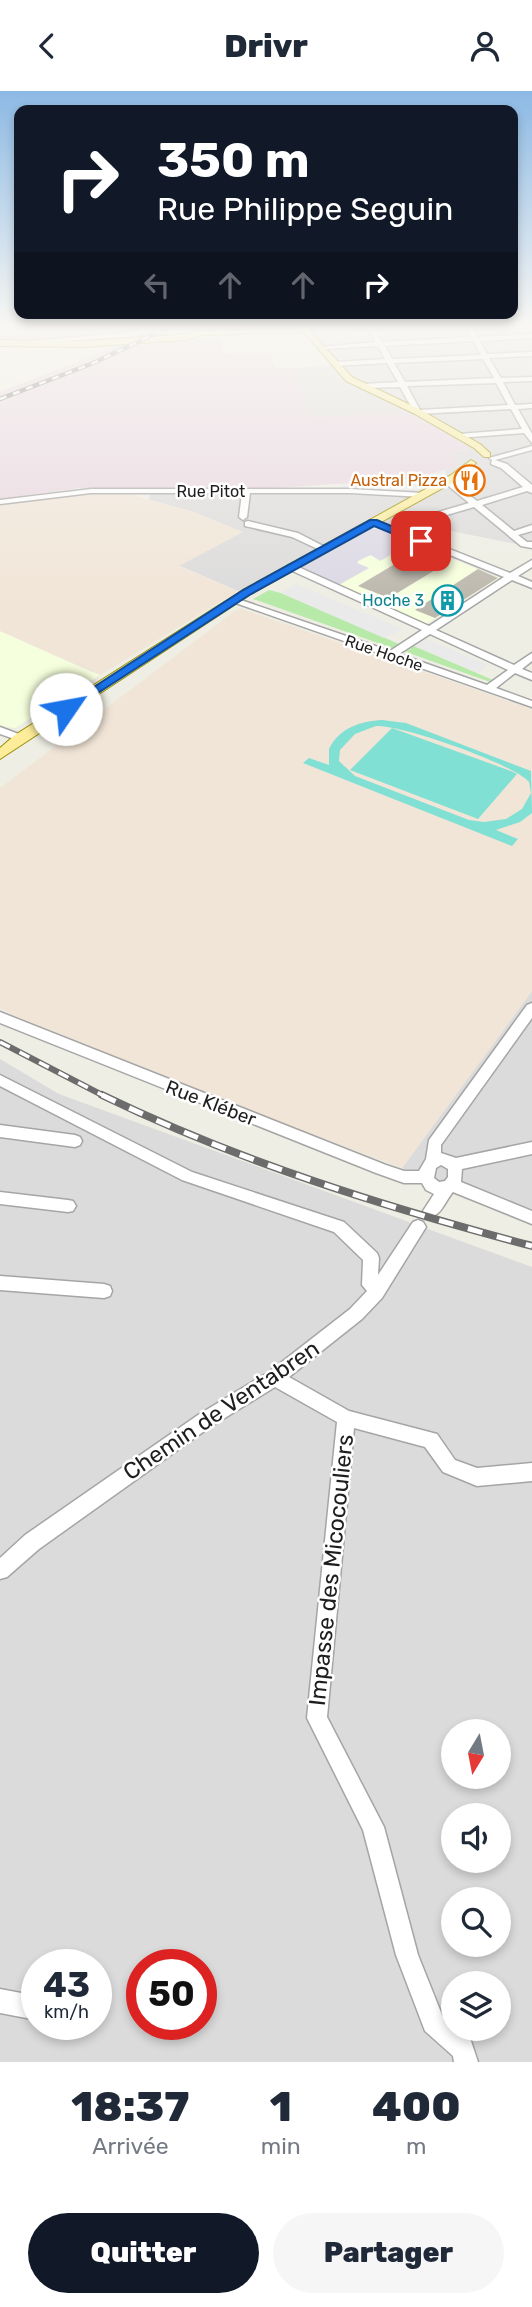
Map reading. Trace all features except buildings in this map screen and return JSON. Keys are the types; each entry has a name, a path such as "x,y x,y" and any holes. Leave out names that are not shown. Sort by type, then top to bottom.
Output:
{"main road":[{"path":"425,416 460,436 482,466"},
{"path":"474,455 492,458"},
{"path":"452,479 474,455"},
{"path":"0,755 20,738 291,567 452,479 482,466 492,458"}],"street":[{"path":"518,416 532,440"},
{"path":"460,436 527,431"},
{"path":"492,458 532,448"},
{"path":"492,458 531,489"},
{"path":"452,479 476,504 524,544 532,545"},
{"path":"390,529 531,489"},
{"name":"Rue Pitot","path":"0,502 91,491 349,491 423,495"},
{"path":"246,491 246,521 295,535 325,549"},
{"path":"373,522 532,585"},
{"path":"513,534 532,528"},
{"path":"391,655 532,563"},
{"path":"291,567 532,677"},
{"name":"Rue Hoche","path":"235,601 532,704"},
{"path":"488,689 532,656"},
{"path":"0,730 20,738"},
{"path":"433,1162 434,1144 532,1008"},
{"name":"Rue Kléber","path":"0,1017 380,1169 404,1177 426,1177 432,1185 447,1186 532,1218"},
{"path":"0,1080 187,1177 339,1227 371,1258 370,1285"},
{"path":"0,1131 75,1141"},
{"path":"426,1177 426,1168 433,1162 443,1161 453,1165 532,1148"},
{"path":"431,1211 447,1186 458,1176 453,1165"},
{"path":"0,1198 68,1206"},
{"name":"Chemin de Ventabren","path":"0,1570 32,1542 204,1421 275,1378 356,1314 376,1293 418,1227"},
{"path":"0,1283 104,1290"},
{"path":"275,1378 346,1418 431,1440 449,1466 477,1477 532,1472"},
{"name":"Impasse des Micocouliers","path":"346,1418 317,1719 373,1827 407,1955 433,2023 463,2049 466,2062"},
{"path":"0,2001 21,2005"}],"shaded area":[{"path":"0,416 419,416 470,449 451,452 458,466 412,479 259,489 79,488 0,499"},
{"path":"419,416 532,416 532,547 441,529 416,536 378,522 245,597 238,591 178,565 242,532 194,512 149,500 151,488 417,490 446,474 445,470 458,466 451,452 468,450 466,444"},
{"path":"445,470 446,474 417,490 341,489 341,484 412,479"},
{"path":"118,491 194,512 243,532 179,566 238,591 100,675 0,631 0,503 77,493"},
{"path":"370,528 411,542 380,561 371,555 359,560 357,563 369,568 337,586 302,569 301,566"},
{"path":"411,542 499,578 426,624 337,586 346,580 356,563 370,555 383,560"},
{"path":"297,584 403,629 384,638 281,593"},
{"path":"239,608 532,709 532,991 402,1168 187,1087 29,1024 0,1008 0,788"},
{"path":"0,631 100,675 15,728 0,726"},
{"path":"426,639 488,665 478,673 414,646"},
{"path":"374,721 406,723 531,771 532,813 520,822 496,830 518,839 512,846 303,763 309,758 329,765 329,749 339,736 351,727","holes":["376,726 431,738 502,765 529,782 531,793 522,809 506,819 484,822 469,820 355,776 339,761 340,750 355,734"]},
{"path":"392,728 517,774 478,819 350,770"},
{"path":"532,991 532,1221 454,1194 402,1168"},
{"path":"0,1059 59,1094 532,1267 532,2062 0,2062"}],"green space":[{"path":"269,590 399,644 392,648 253,599"},
{"path":"414,646 493,680 490,682 406,652"}],"railway":[{"path":"0,1042 103,1096"},
{"path":"103,1096 207,1141 314,1181 532,1246"}],"place":[{"name":"Austral Pizza","path":"470,480"},
{"name":"Hoche 3","path":"447,600"}],"route":[{"path":"66,709 247,592 373,522 421,541"}]}
